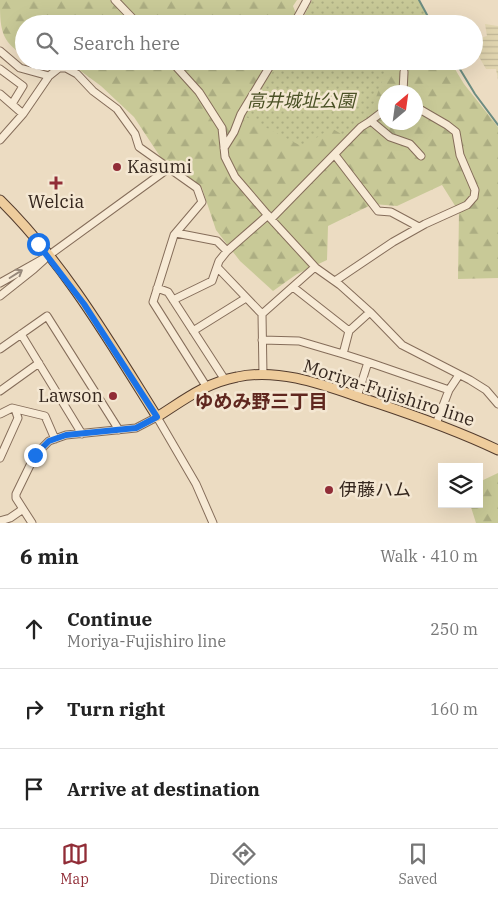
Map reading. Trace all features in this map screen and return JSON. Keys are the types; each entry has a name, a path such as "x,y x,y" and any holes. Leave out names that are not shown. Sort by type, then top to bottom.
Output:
{"main road":[{"path":"0,200 48,256 84,304 157,417"},
{"name":"Moriya-Fujishiro line","path":"157,417 206,386 239,376 262,375 302,379 436,424 498,450"}],"street":[{"path":"115,0 129,15"},
{"path":"299,15 307,0"},
{"path":"0,51 15,64"},
{"path":"0,69 24,86 12,104"},
{"path":"27,70 48,76"},
{"path":"0,139 24,114 48,76 56,70"},
{"path":"70,70 77,74 93,91 117,109 135,134 139,147 197,188 202,202 176,233 153,302 206,386"},
{"path":"179,70 199,92 222,128 225,157 235,177 315,267 335,281 370,312 402,345 470,380 486,390 498,404"},
{"path":"224,148 234,132 241,114 268,70"},
{"path":"403,85 404,72"},
{"path":"0,94 24,114"},
{"path":"335,281 418,227 467,205 474,197 475,190 460,155 456,132 423,110"},
{"path":"173,300 212,281 219,261 227,251 270,217 335,155 361,127 378,115"},
{"path":"371,121 390,137 410,144 421,156"},
{"path":"335,155 378,210 392,212 418,227"},
{"path":"0,283 48,256 169,168"},
{"path":"176,233 216,241 227,251"},
{"path":"0,296 34,270 48,256"},
{"path":"217,267 262,314 262,375"},
{"path":"262,314 315,267"},
{"path":"293,286 349,331"},
{"path":"157,288 168,292 225,380"},
{"path":"193,331 246,298"},
{"path":"342,354 349,331 370,312"},
{"path":"0,349 47,316 118,430"},
{"path":"21,334 82,434"},
{"path":"262,340 299,341 449,390"},
{"path":"357,397 368,362"},
{"path":"0,390 39,363"},
{"path":"436,424 449,390 459,375"},
{"path":"0,414 12,408 45,416 55,438"},
{"path":"0,458 18,418 14,409"},
{"path":"32,523 16,498 16,494 40,448 55,438 66,435 136,428 157,417 196,484 213,523"},
{"path":"0,521 10,518 23,509"}],"shaded area":[{"path":"485,24 498,26 498,80 496,69 486,69 483,64 483,37 487,36"}],"green space":[{"path":"0,0 297,0 293,6 296,15 15,15 15,49 6,39 0,18"},
{"path":"312,0 419,0 426,15 304,15"},
{"path":"79,70 455,70 464,84 498,127 498,278 458,279 459,212 442,185 397,206 373,204 328,226 327,260 297,274 273,291 240,261 216,230 202,188 163,161 134,117 101,86"},
{"name":"高井城址公園","path":"274,70 387,70 381,85 378,85 378,92 366,123 350,139 331,128 303,147 246,117"},
{"path":"498,473 498,523 476,523 471,508 483,508 483,480"}],"waterway":[{"path":"419,0 427,15"},
{"path":"460,70 475,94 498,125"}],"place":[{"name":"Kasumi","path":"117,167"},
{"name":"Welcia","path":"56,183"},
{"name":"Lawson","path":"113,396"},
{"name":"伊藤ハム","path":"329,490"}],"district":[{"name":"ゆめみ野三丁目","path":"261,401"}],"route":[{"path":"35,455 40,448 55,438 66,435 136,428 148,420 157,417 84,304 60,270 38,244"}]}
